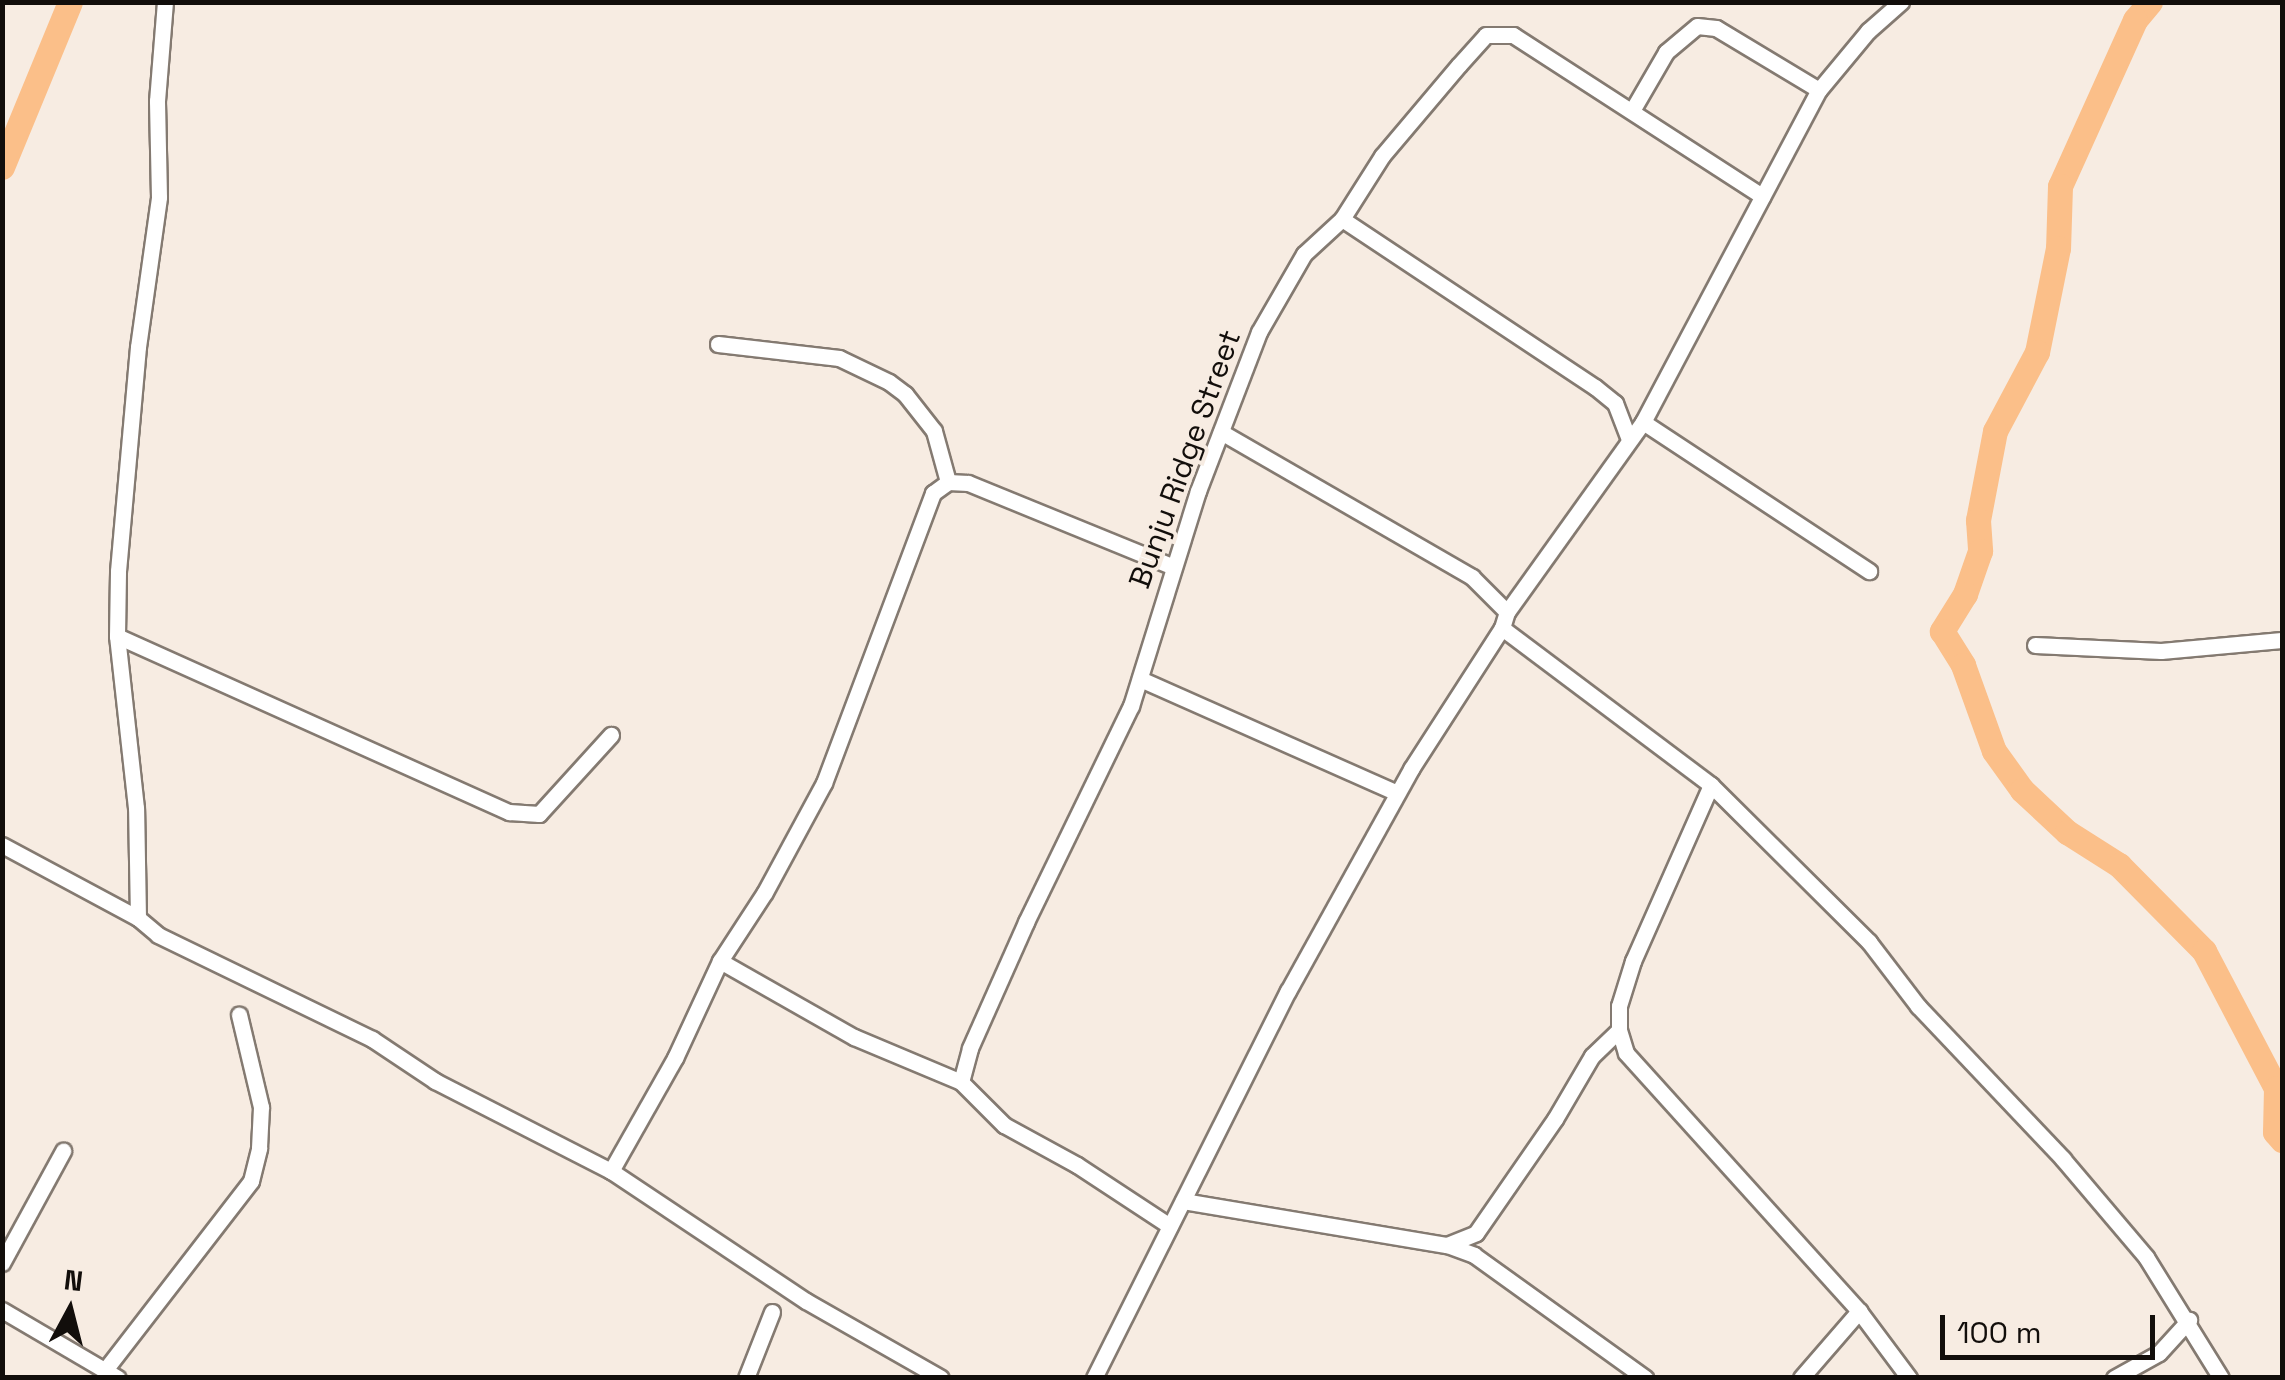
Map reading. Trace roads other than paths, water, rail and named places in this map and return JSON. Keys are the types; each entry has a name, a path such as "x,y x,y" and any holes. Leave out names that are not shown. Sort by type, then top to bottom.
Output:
{"street":[{"path":"138,918 136,808 117,636 134,386 159,197 157,101 165,2"},
{"path":"1094,1378 1288,991 1397,794 1504,620 1644,422 1820,90 1868,31 1901,2"},
{"path":"1633,109 1666,52 1696,26 1716,28 1820,90"},
{"name":"Bunju Ridge Street","path":"961,1082 970,1048 1108,760 1140,679 1174,567 1258,332 1304,254 1342,219 1382,156 1486,35 1513,35 1633,109 1762,196"},
{"path":"1342,219 1595,387 1614,403 1629,439"},
{"path":"718,344 839,358 874,372 905,394 924,415 934,431 948,482"},
{"path":"1644,422 1869,571"},
{"path":"1221,432 1472,577 1504,620 1711,785 1870,942 1918,1006 2110,1215 2188,1320 2222,1378"},
{"path":"610,1171 675,1058 720,962 766,892 824,783 933,494 948,482 968,483 1174,567"},
{"path":"117,636 509,812 540,814 612,736"},
{"path":"2035,645 2161,651 2282,640"},
{"path":"1140,679 1397,794"},
{"path":"1711,785 1634,961 1619,1006 1619,1030 1626,1052 1651,1083 1729,1161 1764,1208 1859,1311 1909,1378"},
{"path":"2,845 138,918 158,935 372,1039 435,1081 610,1171 806,1301 942,1378"},
{"path":"720,962 854,1037 961,1082 1004,1125 1077,1164 1170,1226"},
{"path":"2,1310 112,1374 251,1181 259,1148 261,1107 239,1015"},
{"path":"1446,1245 1476,1233 1556,1119 1592,1056 1619,1030"},
{"path":"2,1263 63,1151"},
{"path":"1183,1201 1446,1245 1493,1265 1644,1377"},
{"path":"1801,1378 1859,1311"},
{"path":"746,1378 772,1312"},
{"path":"2114,1378 2159,1353 2188,1320"}],"waterway":[{"path":"2,167 70,2"},
{"path":"2150,2 2135,20 2060,186 2058,248 2037,352 1995,431 1978,520 1980,551 1965,594 1942,631 1963,665 1994,751 2022,790 2067,832 2119,865 2204,951 2276,1088 2275,1132 2282,1140"}]}
